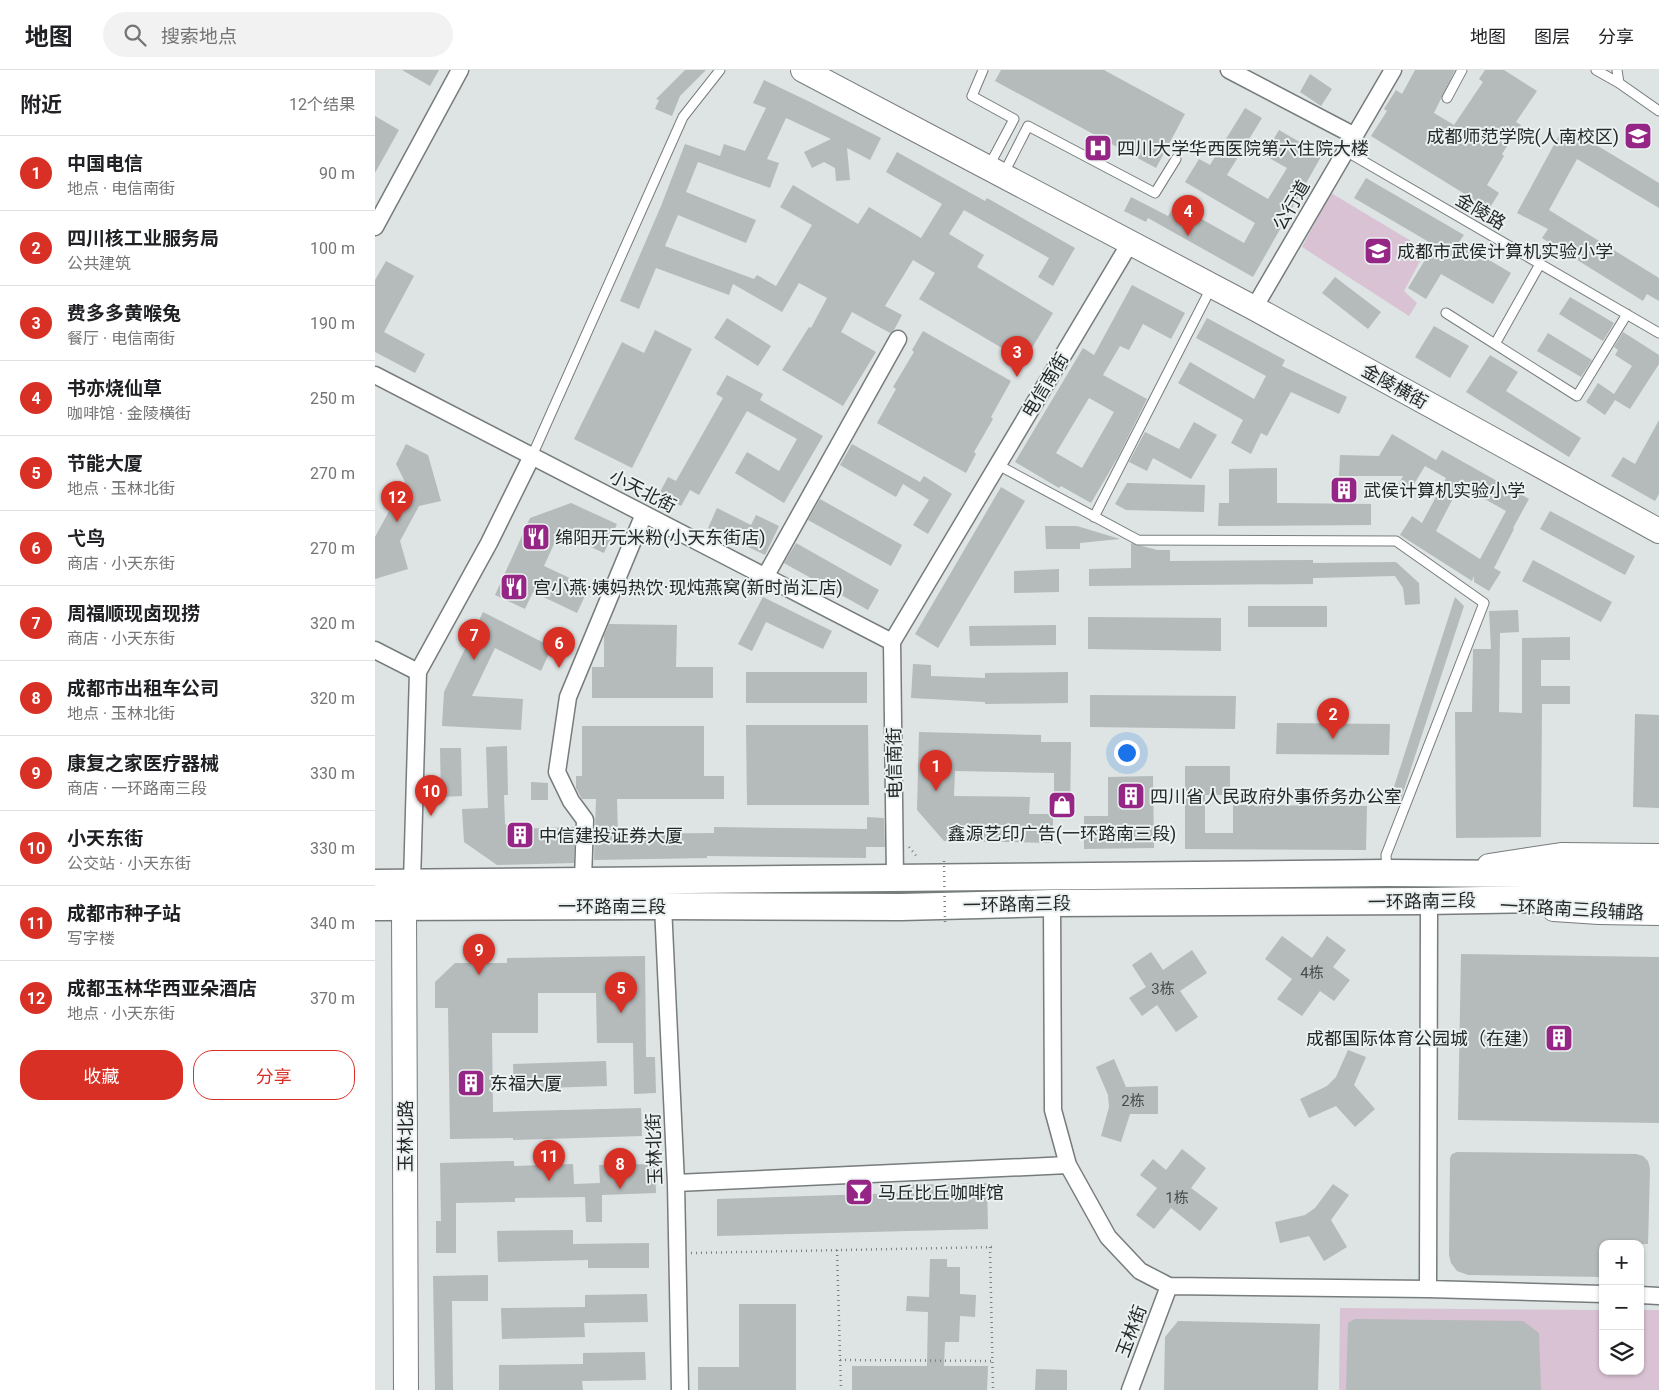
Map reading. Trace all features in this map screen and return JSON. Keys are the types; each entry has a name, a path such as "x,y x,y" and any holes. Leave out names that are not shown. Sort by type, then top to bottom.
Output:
{"main road":[{"name":"一环路南三段","path":"375,907 408,895 592,880 1387,873 1659,875"},
{"path":"592,880 586,894 591,900 601,906"},
{"name":"一环路南三段","path":"375,883 408,895 601,906 901,907 1052,903 1427,905 1659,897"}],"street":[{"path":"375,227 461,70"},
{"path":"803,70 1130,242"},
{"path":"1229,70 1352,134"},
{"name":"公行道","path":"1352,134 1383,70"},
{"name":"公行道","path":"1251,307 1352,134 1393,70"},
{"name":"金陵横街","path":"1130,242 1659,531"},
{"name":"电信南街","path":"895,877 892,642 1130,242"},
{"path":"765,577 898,339"},
{"name":"小天北街","path":"375,375 892,642"},
{"path":"408,895 418,672 489,543 532,456"},
{"path":"592,880 585,820 571,801 557,772 568,698 644,514"},
{"path":"375,650 418,672"},
{"path":"1438,873 1561,855 1659,856"},
{"name":"玉林北路","path":"406,1390 408,895"},
{"path":"1052,903 1053,1110 1068,1165 1108,1237 1140,1271 1169,1286 1428,1289 1599,1294"},
{"path":"1427,905 1428,1289"},
{"name":"一环路南三段辅路","path":"1427,905 1659,913"},
{"name":"玉林北街","path":"663,906 676,1183 680,1390"},
{"path":"676,1183 1068,1165"},
{"name":"玉林街","path":"1131,1390 1169,1286"},
{"path":"1644,1295 1659,1296"}],"lane":[{"path":"532,456 683,117 720,70"},
{"path":"983,70 972,96 1155,193 1176,159"},
{"path":"1447,98 1463,70"},
{"path":"1597,70 1619,83 1659,112"},
{"path":"1617,70 1619,83"},
{"path":"995,172 1014,119"},
{"path":"995,172 1028,126"},
{"name":"金陵路","path":"1343,150 1659,333"},
{"path":"1495,344 1540,264"},
{"path":"1094,517 1212,286"},
{"path":"1446,313 1577,396 1627,314"},
{"path":"998,465 1138,540 1396,541 1484,603 1386,855 1387,873"}],"path":[{"path":"909,846 920,860"},
{"path":"936,860 944,860 945,922"},
{"path":"990,1247 993,1390"},
{"path":"677,1253 996,1247"},
{"path":"837,1250 841,1390"},
{"path":"840,1360 993,1361"}],"shaded area":[{"path":"1331,193 1426,250 1404,291 1417,303 1409,316 1302,247"},
{"path":"1340,1308 1599,1310 1599,1375 1644,1375 1644,1310 1659,1310 1659,1390 1339,1390"}],"building":[{"path":"402,70 439,70 430,86"},
{"path":"685,70 706,70 680,96 672,116 655,109 659,100 656,99"},
{"path":"1001,70 1104,70 1185,114 1156,168 995,81"},
{"path":"1415,70 1455,70 1434,113 1454,125 1483,82 1479,79 1485,70 1504,70 1537,91 1516,122 1521,125 1502,154 1504,156 1487,185 1499,193 1489,209 1371,136 1387,111 1384,109 1396,90 1402,94"},
{"path":"1310,74 1332,89 1321,106 1300,92"},
{"path":"764,80 881,138 870,160 847,148 850,180 836,181 835,168 824,162 812,168 804,152 831,139 786,118 767,159 779,163 770,188 698,162 686,192 756,220 746,243 678,215 665,246 754,279 757,275 776,286 812,225 780,207 793,185 858,224 869,207 921,238 942,204 886,172 897,152 985,201 987,198 1075,248 1053,286 1038,277 1049,258 964,210 949,234 984,255 977,267 1053,313 1024,361 919,299 935,273 913,260 885,306 902,315 894,330 890,333 852,312 841,332 876,352 843,406 782,370 809,327 811,328 827,298 799,283 782,312 733,284 729,295 656,268 639,309 620,301 661,206 685,144 720,156 724,144 745,151 766,108 753,103"},
{"path":"1245,108 1262,118 1227,175 1268,199 1287,168 1264,155 1279,130 1322,155 1253,277 1148,218 1146,222 1124,211 1131,197 1168,216 1175,204 1244,243 1255,223 1185,182 1199,159 1210,165"},
{"path":"375,116 399,130 375,173"},
{"path":"1563,128 1603,149 1659,183 1659,208 1577,159 1549,210 1659,278 1659,301 1647,294 1643,301 1542,238 1548,229 1517,213"},
{"path":"1366,178 1464,235 1459,242 1511,273 1493,304 1441,274 1426,299 1408,288 1434,245 1354,198"},
{"path":"386,261 414,276 384,332 425,354 415,373 375,352 375,280"},
{"path":"1335,277 1381,312 1368,329 1322,293"},
{"path":"1132,285 1185,313 1171,339 1143,324 1129,350 1120,346 1103,375 1147,399 1118,457 1091,503 1061,486 1059,488 1015,462 1083,348 1094,355","holes":["1089,398 1114,412 1082,468 1056,453"]},
{"path":"1570,297 1614,323 1603,341 1559,314"},
{"path":"727,318 771,346 758,366 714,338"},
{"path":"1207,318 1285,360 1282,366 1347,397 1339,414 1291,392 1267,436 1261,433 1251,454 1231,443 1243,420 1178,383 1190,362 1254,399 1266,376 1196,338"},
{"path":"1434,326 1469,346 1450,378 1415,357"},
{"path":"655,330 692,349 632,468 574,439 622,342 644,353"},
{"path":"923,331 1011,381 991,417 993,419 974,452 976,454 966,473 877,423 896,389 893,387 914,352 912,350"},
{"path":"1623,332 1659,355 1659,364 1630,409 1615,400 1605,415 1586,402 1598,383 1614,394 1632,366 1615,355 1618,350 1614,347"},
{"path":"1548,333 1592,360 1581,377 1537,351"},
{"path":"1490,355 1518,372 1506,391 1581,438 1569,457 1466,392"},
{"path":"727,375 763,394 760,400 823,436 784,503 735,473 747,452 779,471 797,439 747,411 699,495 690,490 681,506 659,494 668,477 676,481 723,398 716,394"},
{"path":"1659,420 1659,494 1655,501 1611,476 1623,457 1635,464"},
{"path":"1194,422 1217,435 1191,479 1153,458 1147,471 1129,462 1145,432 1179,449"},
{"path":"1392,434 1436,460 1442,450 1529,499 1494,568 1501,572 1489,591 1474,582 1474,576 1472,581 1400,535 1412,516 1422,523 1446,478 1425,466 1409,492 1398,485 1403,476 1339,476 1340,455 1379,456","holes":["1460,485 1506,511 1480,559 1436,531"]},
{"path":"406,444 428,455 441,501 419,506 400,541 408,569 375,579 375,537 405,482 396,464"},
{"path":"852,444 920,482 924,476 952,494 928,534 913,525 929,500 903,484 896,497 840,465"},
{"path":"1277,468 1277,503 1371,504 1371,525 1218,526 1219,503 1229,503 1229,469"},
{"path":"1127,483 1205,485 1204,512 1126,510 1115,504"},
{"path":"1001,487 1025,501 938,648 915,634"},
{"path":"820,499 902,545 891,566 808,520"},
{"path":"571,503 617,524 604,553 559,533 544,566 589,587 577,613 533,592 525,609 495,595 530,518"},
{"path":"717,508 751,525 756,515 779,526 765,555 708,528"},
{"path":"1550,511 1635,556 1625,575 1540,529"},
{"path":"1045,526 1077,526 1120,539 1080,543 1080,549 1046,549"},
{"path":"796,543 879,590 868,610 784,563"},
{"path":"1131,543 1157,550 1170,550 1170,561 1313,560 1313,563 1396,562 1419,583 1420,604 1405,605 1403,588 1395,576 1313,578 1313,584 1089,586 1089,569 1131,568"},
{"path":"1533,560 1612,602 1601,622 1522,581"},
{"path":"1059,569 1059,592 1014,593 1014,571"},
{"path":"763,597 832,631 823,649 766,622 752,651 738,644"},
{"path":"1455,597 1464,606 1401,799 1391,796"},
{"path":"1248,606 1327,606 1327,627 1248,627"},
{"path":"1518,610 1519,632 1500,633 1499,712 1522,713 1522,638 1570,637 1570,660 1541,660 1541,686 1570,686 1570,704 1542,704 1541,837 1456,838 1455,712 1472,712 1473,649 1491,649 1489,611"},
{"path":"483,612 552,647 541,671 495,648 472,696 523,699 521,730 442,726 444,692"},
{"path":"1088,617 1221,618 1221,651 1088,649"},
{"path":"609,624 677,625 676,667 713,667 713,698 592,698 592,667 604,667 604,636"},
{"path":"1056,625 1056,645 970,646 969,626"},
{"path":"913,664 931,665 931,676 985,678 985,673 1068,672 1068,703 985,704 985,702 911,698"},
{"path":"746,672 867,672 867,703 746,703"},
{"path":"1090,695 1236,696 1235,729 1090,727"},
{"path":"1635,714 1659,715 1659,808 1633,807"},
{"path":"1277,723 1390,724 1389,755 1276,754"},
{"path":"746,725 868,725 869,805 747,805"},
{"path":"582,726 704,726 704,776 724,776 724,799 617,799 618,834 714,833 714,827 867,829 867,817 884,818 885,847 866,847 866,858 707,856 707,858 594,860 596,799 582,799 576,788 576,776 582,776"},
{"path":"919,732 1041,735 1041,742 1071,742 1070,817 1054,817 1054,773 955,771 954,796 1030,797 1029,814 1053,814 1053,843 944,841 917,810"},
{"name":"中信建投证券大厦","path":"507,746 508,795 504,795 505,824 513,829 575,827 574,863 497,865 464,842 462,809 488,808 486,747"},
{"path":"440,748 461,748 462,796 441,797"},
{"path":"1185,766 1230,766 1230,795 1205,795 1205,833 1233,833 1233,805 1367,806 1366,850 1185,849"},
{"name":"四川省人民政府外事侨务办公室","path":"1153,776 1154,848 1084,849 1084,816 1108,816 1108,777"},
{"path":"531,782 548,783 548,800 531,800"},
{"path":"1282,936 1312,958 1327,936 1346,950 1333,967 1350,980 1334,1001 1320,991 1302,1016 1277,999 1292,979 1265,959"},
{"path":"1192,950 1207,973 1180,991 1198,1017 1176,1032 1157,1005 1142,1016 1129,998 1146,987 1132,965 1151,952 1163,970"},
{"name":"成都国际体育公园城（在建）","path":"1461,954 1659,957 1659,1123 1458,1120"},
{"path":"645,956 646,1057 655,1057 656,1093 634,1094 633,1043 597,1043 596,993 538,993 538,1033 492,1033 493,1112 641,1108 642,1136 513,1140 513,1138 450,1139 448,1008 435,1008 435,982 455,963 507,963 507,958"},
{"path":"1348,1050 1366,1057 1354,1085 1375,1109 1355,1127 1336,1106 1309,1118 1300,1099 1327,1086 1336,1077"},
{"path":"1114,1059 1126,1087 1158,1086 1158,1114 1130,1114 1121,1142 1101,1136 1109,1107 1108,1095 1096,1067"},
{"path":"606,1061 607,1086 514,1089 513,1064"},
{"path":"1182,1149 1206,1168 1191,1188 1218,1208 1200,1231 1171,1208 1154,1229 1136,1215 1157,1188 1140,1175 1153,1159 1166,1170"},
{"path":"1457,1152 1636,1154 1643,1156 1648,1161 1650,1169 1648,1244 1644,1244 1644,1240 1599,1240 1599,1277 1468,1275 1457,1271 1451,1263 1449,1255 1450,1158 1452,1154"},
{"path":"514,1161 514,1166 573,1164 574,1184 600,1183 599,1165 655,1164 656,1193 602,1195 602,1222 586,1222 585,1197 515,1198 515,1202 456,1203 456,1253 436,1253 436,1221 441,1221 440,1163"},
{"path":"987,1183 988,1229 717,1236 717,1199 902,1193 902,1185"},
{"path":"1333,1184 1349,1195 1331,1220 1347,1247 1324,1261 1309,1236 1280,1243 1275,1222 1305,1215 1315,1208"},
{"path":"573,1230 573,1244 649,1243 649,1268 588,1268 588,1260 498,1262 497,1231"},
{"path":"930,1259 947,1259 947,1267 960,1267 960,1294 976,1295 975,1317 960,1316 959,1342 945,1342 944,1366 988,1366 987,1390 852,1390 852,1366 927,1366 928,1312 906,1311 907,1296 929,1297"},
{"path":"488,1275 488,1301 452,1301 453,1390 435,1390 433,1276"},
{"path":"647,1294 648,1322 584,1323 585,1337 502,1339 501,1308 585,1307 585,1295"},
{"path":"739,1304 796,1304 796,1390 698,1390 698,1367 739,1367"},
{"path":"1355,1319 1523,1321 1539,1333 1541,1390 1346,1390 1348,1323"},
{"path":"1178,1321 1320,1324 1318,1390 1164,1390 1165,1337"},
{"path":"645,1352 646,1380 582,1381 583,1390 499,1390 499,1365 583,1364 583,1353"},
{"path":"1036,1369 1067,1370 1067,1390 1035,1390"}],"place":[{"name":"成都师范学院(人南校区)","path":"1638,136"},
{"name":"四川大学华西医院第六住院大楼","path":"1098,148"},
{"name":"书亦烧仙草","path":"1188,236"},
{"name":"成都市武侯计算机实验小学","path":"1378,251"},
{"name":"费多多黄喉兔","path":"1017,377"},
{"name":"武侯计算机实验小学","path":"1344,490"},
{"name":"成都玉林华西亚朵酒店","path":"397,522"},
{"name":"绵阳开元米粉(小天东街店)","path":"536,537"},
{"name":"宫小燕·姨妈热饮·现炖燕窝(新时尚汇店)","path":"514,587"},
{"name":"周福顺现卤现捞","path":"474,660"},
{"name":"弋鸟","path":"559,668"},
{"name":"四川核工业服务局","path":"1333,739"},
{"name":"中国电信","path":"936,791"},
{"name":"四川省人民政府外事侨务办公室","path":"1131,796"},
{"name":"鑫源艺印广告(一环路南三段)","path":"1062,805"},
{"name":"小天东街","path":"431,816"},
{"name":"中信建投证券大厦","path":"520,835"},
{"name":"康复之家医疗器械","path":"479,975"},
{"name":"节能大厦","path":"621,1013"},
{"name":"成都国际体育公园城（在建）","path":"1559,1038"},
{"name":"东福大厦","path":"471,1083"},
{"name":"成都市种子站","path":"549,1181"},
{"name":"成都市出租车公司","path":"620,1189"},
{"name":"马丘比丘咖啡馆","path":"859,1192"}]}
